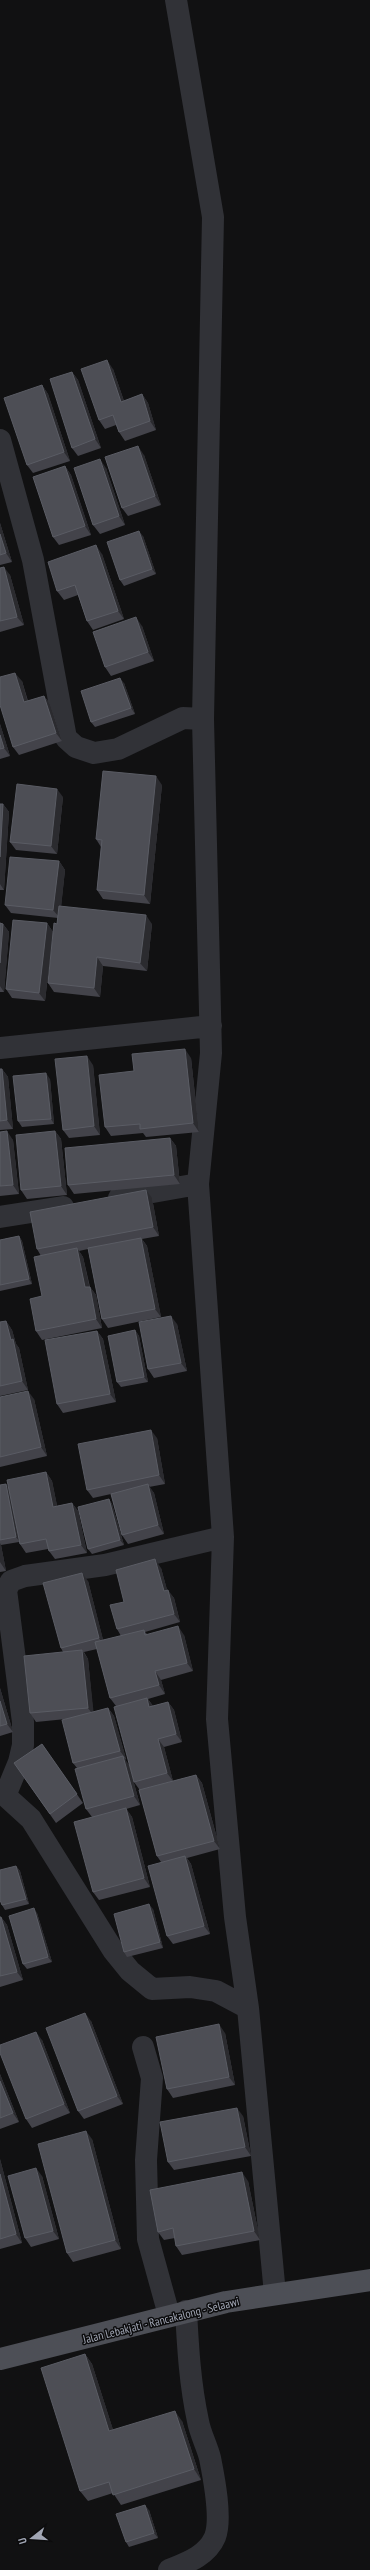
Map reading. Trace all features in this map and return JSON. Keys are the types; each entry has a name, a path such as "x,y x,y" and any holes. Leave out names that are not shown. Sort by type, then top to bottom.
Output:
{"main road":[{"name":"Jalan Lebakjati - Rancakalong - Selaawi","path":"0,2359 177,2313 275,2294 370,2280"}],"street":[{"path":"176,0 213,217 203,719 211,1053 198,1184 223,1537 217,1719 235,1916 248,2008 275,2294"},
{"path":"0,440 33,560 66,738 76,747 94,753 118,749 183,718 203,719"},
{"path":"0,1048 211,1026"},
{"path":"0,1217 198,1184"},
{"path":"223,1537 105,1564 25,1576 11,1581 6,1590 23,1722 23,1745 19,1762 2,1794 31,1819 113,1950 130,1971 152,1989 190,1987 216,1991 248,2008"},
{"path":"143,2047 152,2078 146,2160 148,2239 177,2313 188,2360 198,2422 210,2458 218,2520 215,2537 206,2550 197,2558 169,2570"}],"building":[{"path":"107,360 121,402 142,394 150,421 119,432 113,415 99,420 81,369"},
{"path":"72,372 95,439 72,448 50,379"},
{"path":"42,385 64,452 27,465 4,398"},
{"path":"138,446 155,496 122,508 105,457"},
{"path":"100,459 119,516 93,525 74,468"},
{"path":"65,466 85,526 53,537 33,477"},
{"path":"139,531 152,569 120,580 107,542"},
{"path":"0,534 6,553 0,555"},
{"path":"96,545 118,611 87,621 75,585 57,591 48,562"},
{"path":"4,567 17,617 0,621 0,568"},
{"path":"136,617 148,652 105,667 93,632"},
{"path":"15,673 24,702 44,696 56,733 13,747 0,705 0,677"},
{"path":"120,678 131,708 91,722 81,691"},
{"path":"0,735 4,748 0,749"},
{"path":"103,771 156,776 144,895 97,890 102,840 96,839"},
{"path":"17,784 57,789 51,846 10,842"},
{"path":"0,804 3,804 0,857"},
{"path":"10,857 59,861 53,910 5,905"},
{"path":"59,906 146,915 140,963 97,957 94,988 48,983 54,923 57,924"},
{"path":"13,920 47,923 39,993 6,989"},
{"path":"0,923 3,924 0,963"},
{"path":"185,1049 193,1123 140,1129 140,1124 105,1127 99,1075 134,1071 132,1054"},
{"path":"87,1056 94,1126 63,1130 55,1059"},
{"path":"0,1069 2,1069 7,1120 0,1121"},
{"path":"46,1073 51,1119 18,1121 13,1076"},
{"path":"7,1131 13,1185 0,1186 0,1132"},
{"path":"55,1131 61,1186 21,1190 16,1135"},
{"path":"170,1138 174,1175 68,1185 65,1148"},
{"path":"146,1190 153,1227 37,1249 30,1212"},
{"path":"19,1236 29,1279 0,1285 0,1240"},
{"path":"141,1238 155,1309 102,1319 88,1248"},
{"path":"77,1248 85,1287 90,1287 96,1319 36,1331 30,1299 42,1296 34,1257"},
{"path":"171,1316 181,1363 148,1369 139,1322"},
{"path":"6,1321 11,1340 13,1339 22,1381 0,1386 0,1322"},
{"path":"135,1330 144,1377 117,1382 108,1336"},
{"path":"97,1331 110,1394 57,1404 45,1340"},
{"path":"28,1391 41,1447 0,1457 0,1397"},
{"path":"151,1430 159,1475 87,1490 78,1444"},
{"path":"46,1472 53,1507 72,1503 81,1545 49,1551 46,1539 20,1544 7,1480"},
{"path":"6,1484 16,1537 0,1540 0,1485"},
{"path":"148,1484 158,1525 122,1535 111,1494"},
{"path":"109,1499 120,1540 88,1549 78,1507"},
{"path":"155,1559 164,1591 168,1590 174,1614 117,1629 110,1605 124,1602 116,1570"},
{"path":"82,1573 99,1638 61,1648 43,1583"},
{"path":"178,1626 187,1663 155,1671 159,1685 110,1698 95,1642 144,1630 145,1635"},
{"path":"82,1650 88,1708 30,1713 24,1656"},
{"path":"147,1698 149,1707 168,1702 176,1734 158,1739 167,1773 134,1782 114,1707"},
{"path":"0,1701 7,1724 0,1726"},
{"path":"108,1708 120,1751 73,1763 62,1720"},
{"path":"42,1744 77,1794 50,1814 14,1763"},
{"path":"123,1756 134,1796 86,1809 75,1769"},
{"path":"196,1775 214,1841 157,1856 139,1790"},
{"path":"126,1808 144,1878 93,1892 74,1822"},
{"path":"185,1856 204,1926 167,1936 148,1866"},
{"path":"16,1866 26,1899 2,1905 0,1900 0,1870"},
{"path":"149,1904 160,1942 124,1952 114,1914"},
{"path":"34,1908 48,1957 23,1964 9,1916"},
{"path":"0,1917 17,1972 0,1976"},
{"path":"85,2013 117,2096 78,2111 46,2028"},
{"path":"219,2024 229,2077 167,2089 156,2037"},
{"path":"36,2032 64,2104 26,2119 0,2053 0,2045"},
{"path":"0,2081 13,2113 0,2118"},
{"path":"237,2108 245,2147 168,2162 160,2122"},
{"path":"86,2131 115,2240 67,2253 38,2144"},
{"path":"36,2168 53,2231 25,2238 8,2176"},
{"path":"242,2172 254,2231 176,2246 173,2228 158,2232 150,2190"},
{"path":"0,2174 16,2234 0,2239"},
{"path":"85,2354 109,2431 175,2411 194,2469 113,2495 109,2482 80,2491 41,2368"},
{"path":"145,2505 154,2533 126,2542 116,2514"}]}
